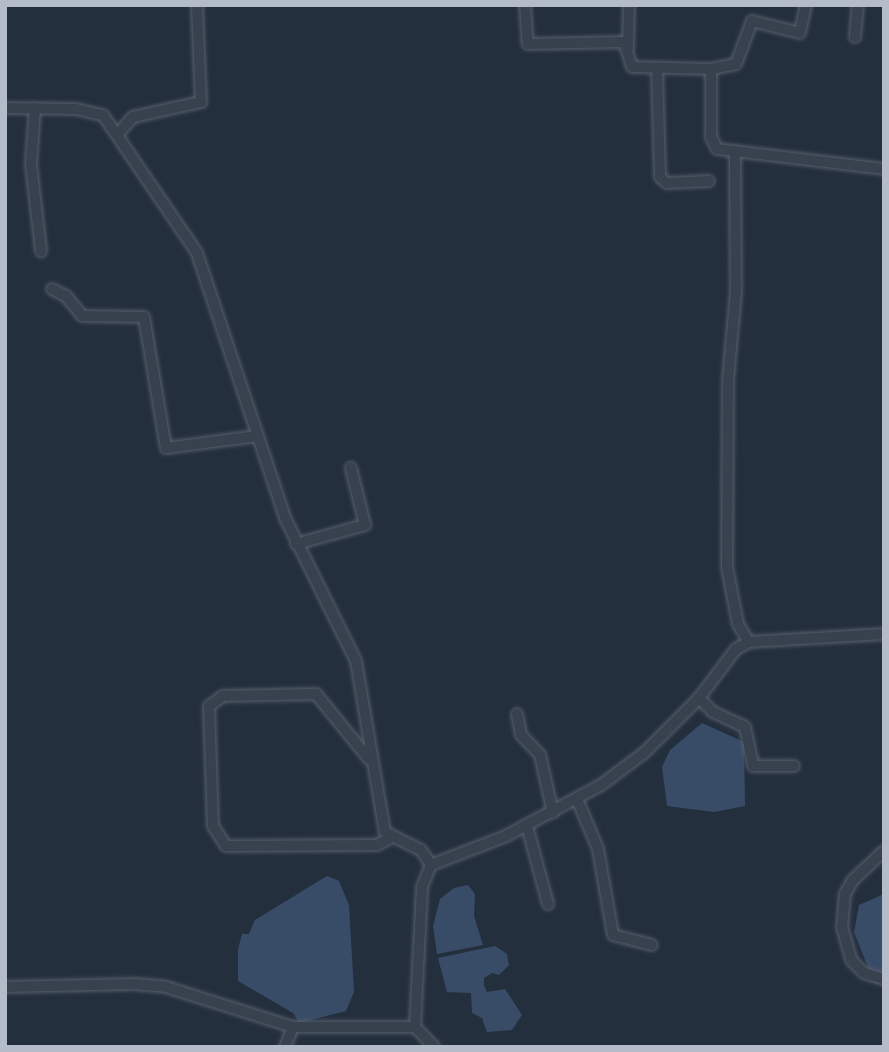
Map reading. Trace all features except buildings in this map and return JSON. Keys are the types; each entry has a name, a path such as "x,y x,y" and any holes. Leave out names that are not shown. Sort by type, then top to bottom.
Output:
{"street":[{"path":"118,134 133,117 201,102 197,5"},
{"path":"525,5 528,44 619,42 628,48"},
{"path":"629,5 629,66 711,69 736,64 752,21 800,33 806,5"},
{"path":"855,37 858,5"},
{"path":"657,68 660,177 667,183 709,181"},
{"path":"711,69 712,142 717,149 735,155 884,169"},
{"path":"5,108 90,110 103,115 118,134 147,184 197,253 257,436 296,544 356,661 382,824 390,838 422,850 431,865"},
{"path":"34,108 31,147 41,251"},
{"path":"735,155 736,291 728,381 727,568 738,624 749,642"},
{"path":"52,289 71,301 82,316 144,317 166,448 257,436"},
{"path":"296,544 365,525 351,468"},
{"path":"434,1047 415,1027 422,887 431,865 553,813 644,753 699,698 736,649 749,642 884,634"},
{"path":"371,761 316,694 223,696 209,706 213,826 226,846 377,845 390,838"},
{"path":"699,698 713,712 744,727 754,766 794,766"},
{"path":"517,713 521,735 540,755 553,813"},
{"path":"577,799 598,849 613,935 652,945"},
{"path":"527,825 548,904"},
{"path":"884,851 853,880 845,894 842,927 852,961 863,973 884,979"},
{"path":"5,988 134,984 166,988 293,1027 415,1027"},
{"path":"285,1047 293,1027"}],"water":[{"path":"702,723 744,742 745,806 714,812 667,806 662,767 670,750"},
{"path":"327,876 339,881 349,905 354,992 346,1011 299,1023 293,1013 238,981 238,949 242,934 249,934 255,920"},
{"path":"468,885 475,894 474,916 483,945 437,954 433,926 440,899 454,888"},
{"path":"884,894 884,985 874,983 854,932 859,905"},
{"path":"495,946 507,954 509,965 499,975 492,973 484,978 484,985 487,992 505,989 522,1015 512,1030 487,1032 482,1018 472,1013 471,993 447,992 438,958"}]}
